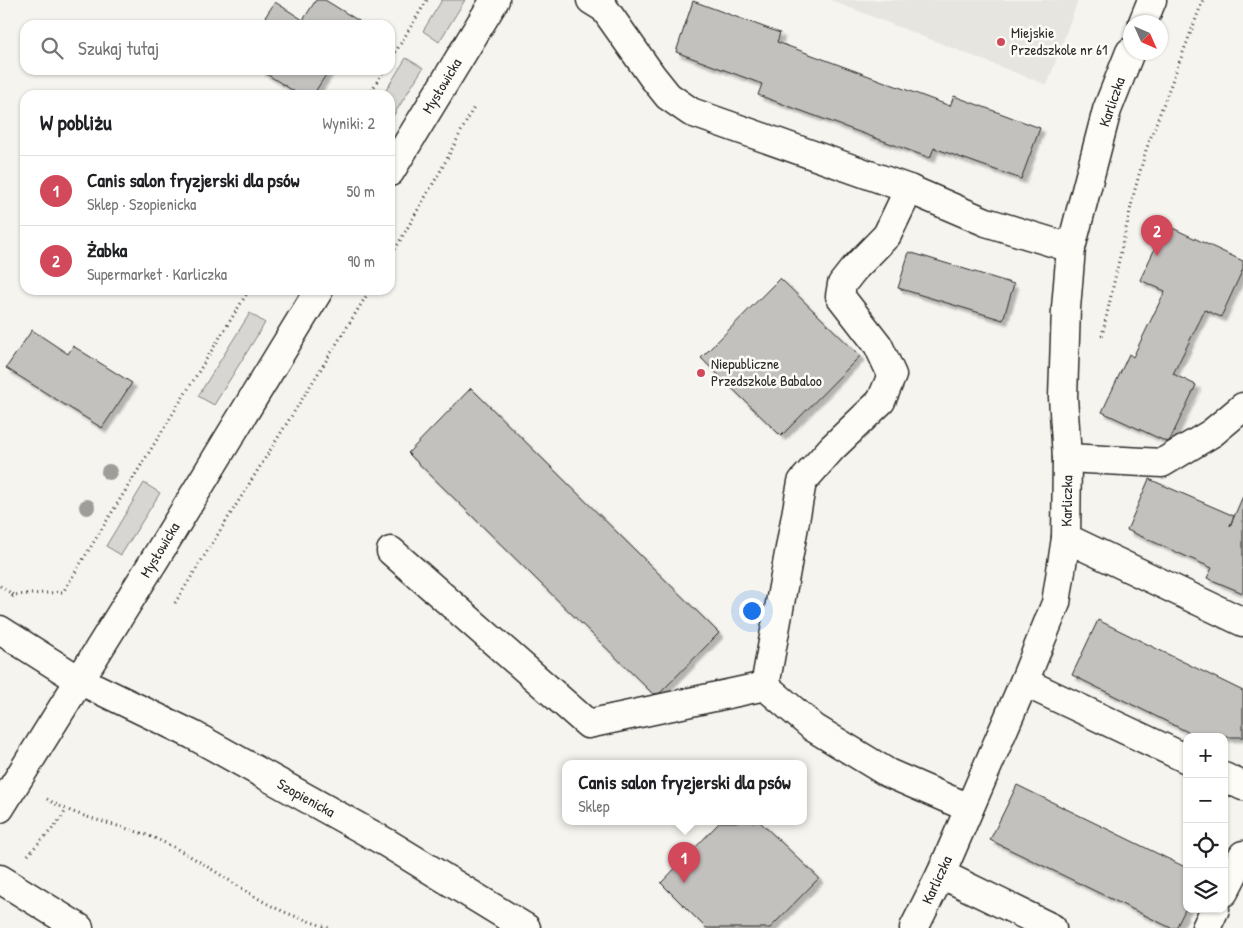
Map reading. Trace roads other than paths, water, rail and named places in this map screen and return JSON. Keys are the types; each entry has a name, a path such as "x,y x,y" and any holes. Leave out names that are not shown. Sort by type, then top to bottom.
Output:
{"street":[{"name":"Mysłowicka","path":"395,164 495,0"},
{"path":"591,0 604,8 668,96 691,112 909,189 986,222 1071,248"},
{"path":"1145,15 1152,0"},
{"name":"Karliczka","path":"914,928 941,874 1056,603 1066,538 1067,458 1063,397 1066,308 1071,248 1107,110 1127,60"},
{"path":"765,686 802,482 832,448 881,401 892,375 878,345 840,296 842,284 887,235 909,189"},
{"name":"Mysłowicka","path":"0,808 155,560 315,295"},
{"path":"1067,458 1162,463 1212,433 1243,408"},
{"path":"1066,538 1243,622"},
{"path":"391,550 588,724 765,686"},
{"name":"Szopienicka","path":"0,630 79,680 193,736 387,843 526,928"},
{"path":"1024,682 1183,757"},
{"path":"765,686 814,728 888,773 969,808"},
{"path":"1226,778 1243,786"},
{"path":"1228,884 1243,855"},
{"path":"941,874 1052,928"},
{"path":"0,880 79,928"},
{"path":"1206,928 1213,913"}],"place":[{"name":"Miejskie Przedszkole nr 61","path":"1001,42"},
{"name":"Żabka","path":"1157,256"},
{"name":"Niepubliczne Przedszkole Babaloo","path":"701,373"},
{"name":"Canis salon fryzjerski dla psów","path":"684,883"}]}
